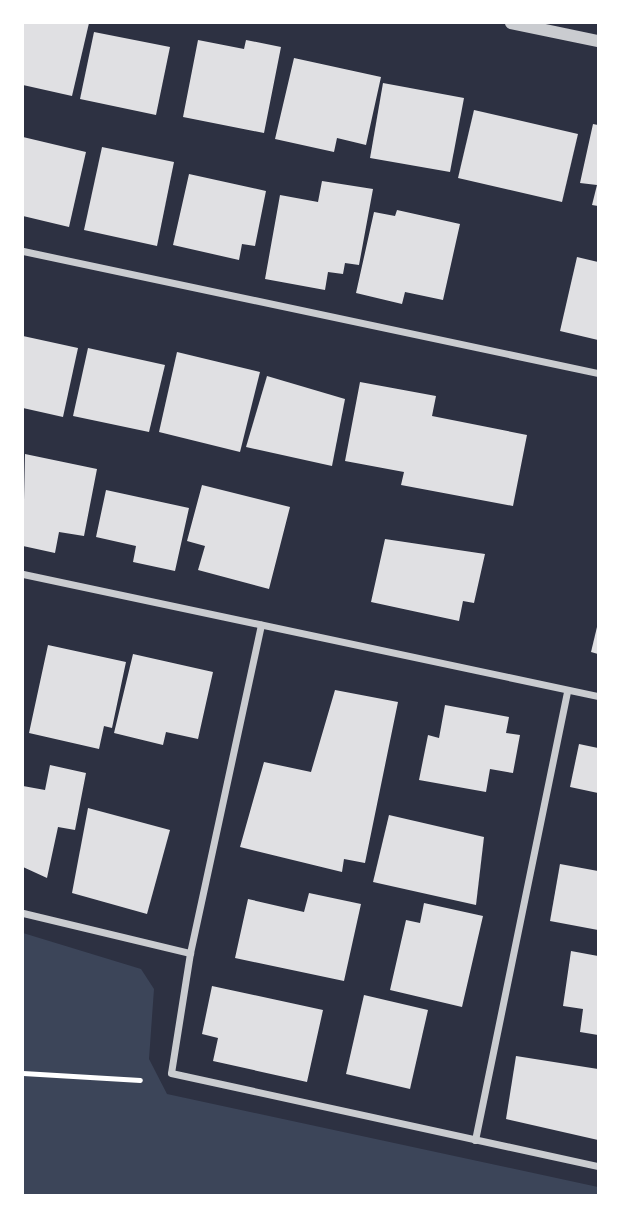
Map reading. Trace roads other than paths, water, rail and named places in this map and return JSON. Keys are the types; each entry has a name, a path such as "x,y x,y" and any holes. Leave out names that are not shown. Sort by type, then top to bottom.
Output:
{"street":[{"path":"511,23 598,41"},
{"path":"23,251 598,373"},
{"path":"23,574 598,696"},
{"path":"261,625 190,953 171,1073 598,1166"},
{"path":"475,1140 567,690"},
{"path":"23,913 190,953"}]}
